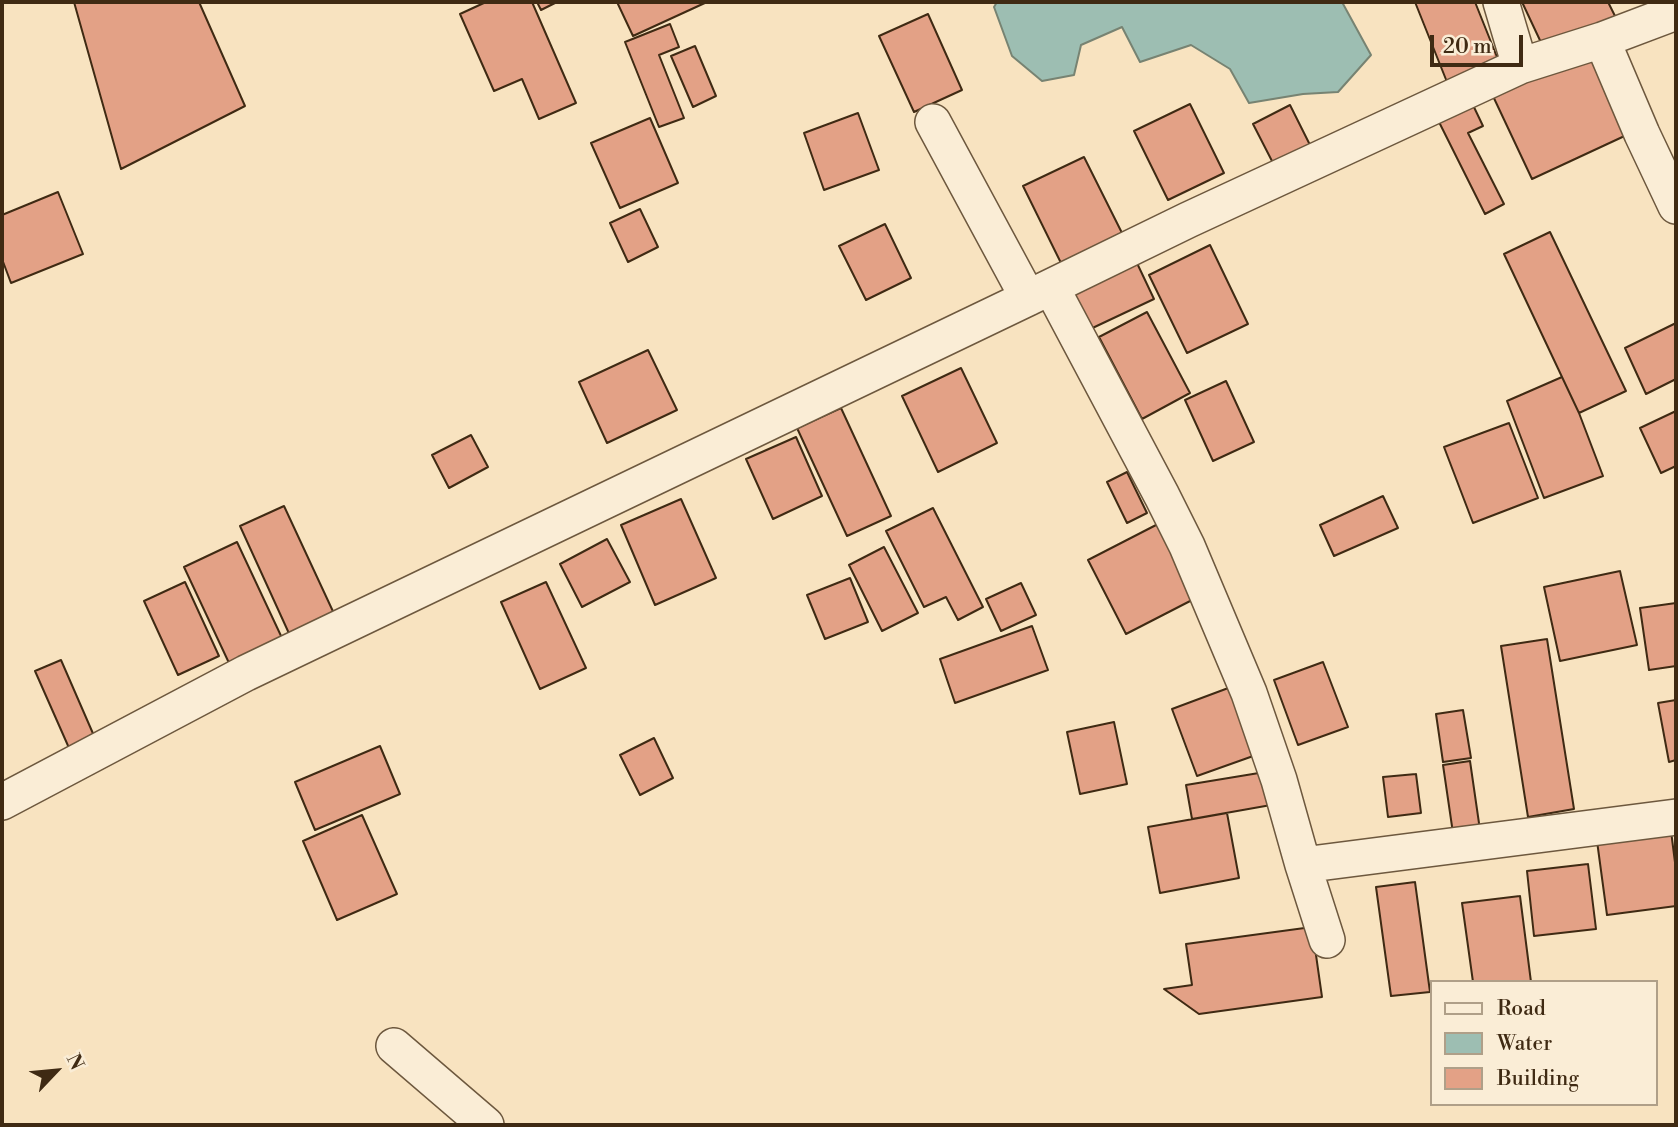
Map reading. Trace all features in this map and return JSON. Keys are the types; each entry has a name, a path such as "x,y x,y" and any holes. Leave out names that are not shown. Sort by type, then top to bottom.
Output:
{"street":[{"path":"1501,2 1520,66"},
{"path":"2,802 246,673 1188,220 1520,66 1602,40 1676,12"},
{"path":"1602,40 1676,206"},
{"path":"933,122 1039,293 1119,413 1186,546 1249,693 1279,780 1327,940"},
{"path":"1303,865 1676,817"},
{"path":"394,1046 486,1125"}],"water":[{"path":"997,2 1342,2 1371,55 1338,92 1303,94 1249,103 1230,69 1191,45 1140,62 1122,27 1081,45 1074,75 1042,81 1012,56 994,7"}],"building":[{"path":"74,2 199,2 245,106 121,169"},
{"path":"486,2 532,2 576,103 539,119 522,79 494,91 460,14"},
{"path":"537,2 557,2 541,10"},
{"path":"617,2 707,2 633,36"},
{"path":"1415,2 1475,2 1501,67 1449,87"},
{"path":"1522,2 1608,2 1616,18 1545,51"},
{"path":"928,14 962,90 914,112 879,36"},
{"path":"670,24 679,47 659,55 684,118 659,127 625,42"},
{"path":"695,46 716,96 693,107 671,56"},
{"path":"1591,48 1631,133 1532,179 1492,94"},
{"path":"1472,103 1483,126 1468,133 1504,204 1485,214 1438,120"},
{"path":"1190,104 1224,173 1168,200 1134,131"},
{"path":"1290,105 1310,145 1273,163 1253,124"},
{"path":"858,113 879,170 824,190 804,133"},
{"path":"650,118 678,183 620,208 591,143"},
{"path":"1084,157 1122,233 1061,263 1023,186"},
{"path":"58,192 83,254 11,283 2,259 2,215"},
{"path":"640,209 658,247 628,262 610,223"},
{"path":"885,224 911,278 866,300 839,246"},
{"path":"1550,232 1626,391 1579,413 1504,254"},
{"path":"1210,245 1248,324 1187,353 1149,275"},
{"path":"1136,261 1154,299 1084,332 1066,295"},
{"path":"1147,312 1190,393 1142,419 1099,337"},
{"path":"1676,323 1676,379 1646,394 1625,348"},
{"path":"648,350 677,410 607,443 579,382"},
{"path":"961,368 997,443 938,472 902,396"},
{"path":"1562,377 1603,476 1544,498 1507,401"},
{"path":"1226,381 1254,442 1213,461 1185,400"},
{"path":"841,408 891,516 847,536 797,428"},
{"path":"1676,411 1676,466 1661,473 1640,428"},
{"path":"1509,423 1538,498 1473,523 1444,447"},
{"path":"471,435 488,467 449,488 432,455"},
{"path":"796,437 822,496 773,519 746,459"},
{"path":"1127,472 1147,513 1127,523 1107,482"},
{"path":"1383,496 1398,528 1334,556 1320,525"},
{"path":"681,499 716,578 655,605 621,525"},
{"path":"284,506 337,620 292,640 240,526"},
{"path":"933,508 983,607 958,620 946,597 924,607 886,531"},
{"path":"1158,524 1196,598 1126,634 1088,560"},
{"path":"607,539 630,582 582,607 560,564"},
{"path":"237,542 282,638 229,663 184,567"},
{"path":"884,547 918,613 882,631 849,565"},
{"path":"1620,571 1637,645 1560,661 1544,587"},
{"path":"850,578 868,622 825,639 807,595"},
{"path":"185,582 219,656 178,675 144,601"},
{"path":"546,582 586,668 540,689 501,602"},
{"path":"1021,583 1036,615 1001,631 986,599"},
{"path":"1676,603 1676,666 1649,670 1640,608"},
{"path":"1032,626 1048,670 955,703 940,659"},
{"path":"1547,639 1574,809 1528,817 1501,646"},
{"path":"61,660 98,745 73,757 35,671"},
{"path":"1323,662 1348,727 1298,745 1274,680"},
{"path":"1231,687 1256,755 1197,776 1172,709"},
{"path":"1676,700 1676,760 1669,762 1658,703"},
{"path":"1463,710 1471,758 1443,762 1436,714"},
{"path":"1114,722 1127,784 1080,794 1067,732"},
{"path":"654,738 673,778 640,795 620,755"},
{"path":"380,746 400,794 315,830 295,782"},
{"path":"1470,761 1481,837 1454,840 1443,765"},
{"path":"1265,772 1271,805 1192,819 1186,785"},
{"path":"1416,774 1421,813 1388,817 1383,777"},
{"path":"1227,813 1239,878 1160,893 1148,827"},
{"path":"362,815 397,894 337,920 303,841"},
{"path":"1671,831 1676,870 1676,906 1607,915 1597,841"},
{"path":"1588,864 1596,929 1534,936 1527,871"},
{"path":"1415,882 1430,992 1391,996 1376,887"},
{"path":"1520,896 1531,980 1473,980 1462,903"},
{"path":"1312,927 1322,997 1199,1014 1164,989 1192,985 1186,944"}]}
